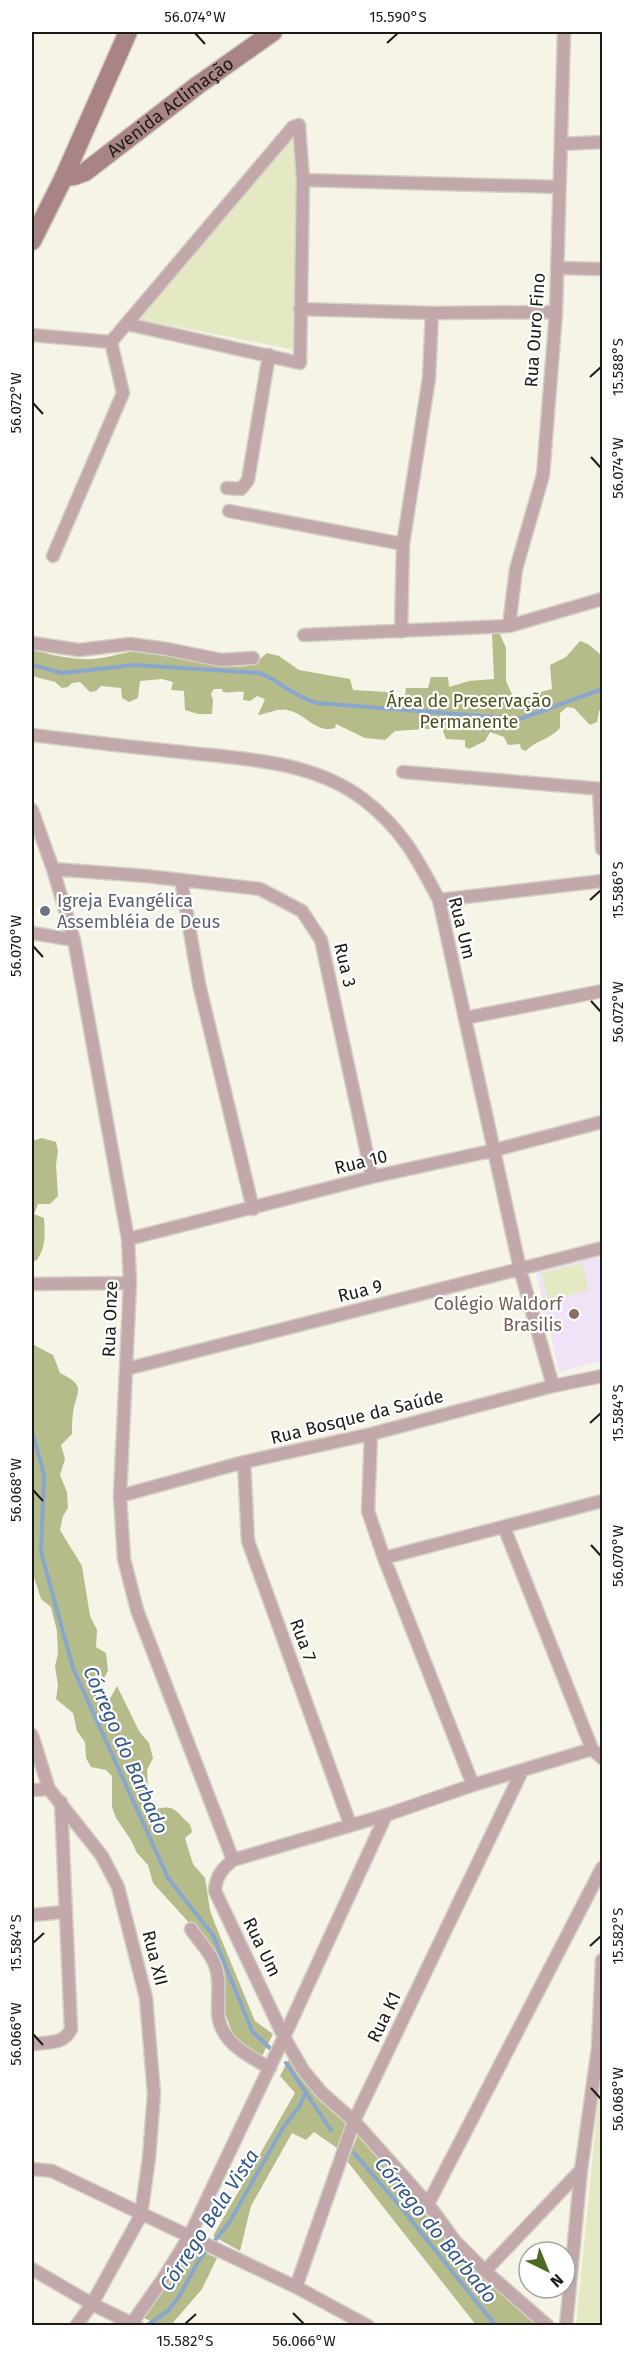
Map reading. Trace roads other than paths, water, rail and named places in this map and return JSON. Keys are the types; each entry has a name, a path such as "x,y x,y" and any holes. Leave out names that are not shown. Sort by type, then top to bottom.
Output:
{"street":[{"path":"32,241 64,177 128,32"},
{"name":"Avenida Aclimação","path":"64,177 85,172 198,85 273,32"},
{"name":"Rua Ouro Fino","path":"509,627 516,569 543,475 556,312 564,32"},
{"path":"111,342 293,128 297,125 301,128 303,180 300,363 127,324"},
{"path":"562,144 603,142"},
{"path":"303,180 559,187"},
{"path":"557,268 603,269"},
{"path":"300,309 432,313 556,312"},
{"path":"401,632 404,544 429,378 432,313"},
{"path":"32,335 111,342"},
{"path":"52,556 123,393 111,342"},
{"path":"226,488 241,489 248,480 269,355"},
{"path":"229,511 404,544"},
{"path":"304,635 509,627 603,599"},
{"path":"32,644 79,650 130,644 221,660 254,658"},
{"name":"Rua Um","path":"32,735 270,762 327,777 362,799 389,822 413,850 438,900 520,1269 553,1386"},
{"path":"403,772 601,789 603,849"},
{"name":"Rua Onze","path":"32,810 53,869 74,940 128,1239 130,1282 120,1496 124,1559 137,1610 233,1860"},
{"name":"Rua 3","path":"53,869 260,889 302,912 321,940 372,1177"},
{"path":"181,880 199,984 253,1209"},
{"path":"438,900 603,881"},
{"path":"32,933 74,940"},
{"path":"465,1018 603,991"},
{"name":"Rua 10","path":"128,1239 372,1177 495,1150 603,1122"},
{"name":"Rua 9","path":"126,1369 603,1248"},
{"path":"32,1284 130,1282"},
{"name":"Rua Bosque da Saúde","path":"120,1496 244,1462 371,1434 553,1386 603,1376"},
{"path":"371,1434 368,1512 473,1785"},
{"name":"Rua 7","path":"244,1462 248,1541 350,1824"},
{"path":"384,1558 603,1501"},
{"path":"504,1527 592,1749 603,1758"},
{"name":"Rua XII","path":"32,1735 49,1789 102,1856 118,1887 146,1998 154,2094 141,2215"},
{"path":"233,1860 386,1815 473,1785 592,1749"},
{"name":"Rua K1","path":"296,2287 354,2121 522,1771"},
{"path":"32,1790 49,1789"},
{"path":"32,2044 62,2040 71,2029 64,1912 61,1802"},
{"path":"32,2269 92,2304 134,2324 189,2237 285,2037 386,1815"},
{"name":"Rua Um","path":"233,1860 221,1870 215,1891 303,2070 322,2093 354,2121 428,2204 455,2241 485,2271 548,2325"},
{"path":"428,2204 603,1868"},
{"path":"32,1915 64,1912"},
{"path":"191,1929 216,1965 220,1988 218,2012 222,2029 240,2052 270,2068"},
{"path":"567,2325 581,2170 600,2030 603,1960"},
{"path":"32,2169 52,2171 296,2287 368,2325"},
{"path":"485,2271 581,2170"},
{"path":"76,2325 92,2304 141,2215"}],"waterway":[{"path":"32,665 62,673 135,665 260,673 301,697 317,703 520,719 602,689"},
{"name":"Córrego do Barbado","path":"32,1431 44,1475 41,1552 73,1668 168,1878 213,1935 252,2031 273,2051"},
{"name":"Córrego do Barbado","path":"286,2063 331,2130"},
{"name":"Córrego Bela Vista","path":"146,2326 168,2311 180,2295 199,2260 229,2223 306,2092"},
{"name":"Córrego do Barbado","path":"354,2153 400,2206 496,2326"}],"place":[{"name":"Igreja Evangélica Assembléia de Deus","path":"45,911"},
{"name":"Colégio Waldorf Brasilis","path":"574,1314"}],"park label":[{"name":"Área de Preservação Permanente","path":"469,711"}]}
